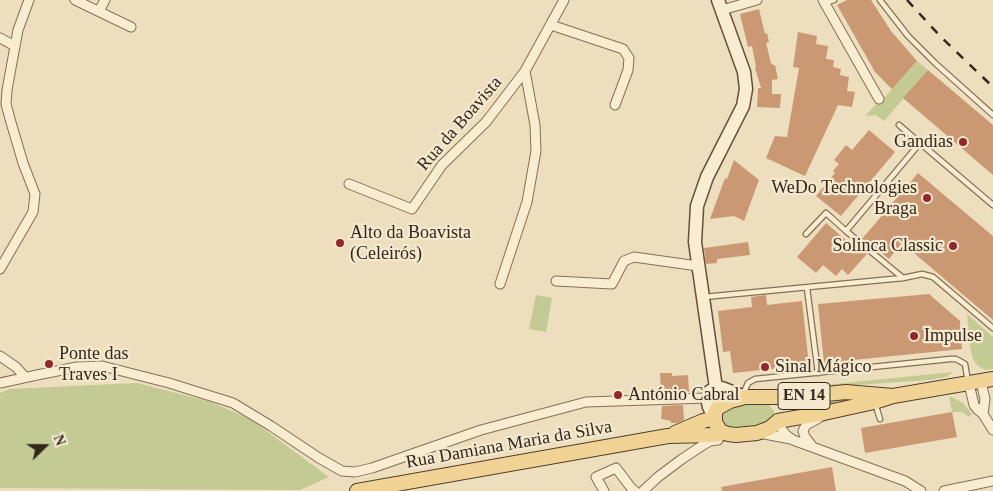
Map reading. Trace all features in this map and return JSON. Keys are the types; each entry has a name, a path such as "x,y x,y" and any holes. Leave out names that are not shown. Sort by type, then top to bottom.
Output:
{"main road":[{"name":"Rua Damiana Maria da Silva","path":"357,491 668,436 757,433 770,428 777,422 824,413 870,398 981,382"},
{"name":"Rua Damiana Maria da Silva","path":"668,436 716,410 722,404 742,396 797,397 846,392 870,398"},
{"name":"EN 14","path":"762,397 776,403 779,407 780,415 777,422"},
{"path":"710,412 717,428 728,433"}],"street":[{"path":"0,269 33,212 35,194 23,163 6,104 18,30 29,0"},
{"path":"75,0 131,27"},
{"path":"99,11 105,0"},
{"name":"Rua da Boavista","path":"349,184 412,209 442,164 486,122 525,72 564,0"},
{"path":"716,388 695,242 697,206 707,177 743,106 746,89 744,72 720,5 757,0"},
{"path":"824,2 879,99"},
{"path":"551,25 623,49 629,58 628,70 615,105"},
{"path":"0,38 15,46"},
{"path":"500,284 527,202 536,151 535,125 525,72"},
{"path":"556,281 612,284 624,261 634,257 698,266"},
{"path":"0,356 16,367 25,377"},
{"path":"0,383 77,367 102,366 169,383 233,403 319,458 342,470 355,472 372,468 482,430 586,402 710,412"},
{"path":"981,382 974,405 987,416 993,430"},
{"path":"682,459 690,436 710,412 709,392 716,388 722,388 742,396"},
{"path":"814,448 804,437 803,431 806,425 824,413"},
{"path":"777,422 786,435 793,440"},
{"path":"643,491 658,477 703,444 728,433"},
{"path":"757,433 793,440 905,481 922,491"},
{"path":"604,491 596,477 616,468 635,491"},
{"path":"944,491 993,481"}],"lane":[{"path":"824,2 834,0"},
{"path":"880,0 908,36 935,63 993,114"},
{"path":"899,125 993,205"},
{"path":"846,231 920,143"},
{"path":"806,234 826,213 903,278"},
{"path":"702,297 903,278 922,274 933,277 993,328"},
{"path":"807,288 818,373"},
{"path":"742,396 748,383 755,379 950,359 956,359 965,364 981,382"},
{"path":"870,398 880,419"}],"green space":[{"path":"917,61 928,70 884,121 876,115 865,116 886,96"},
{"path":"536,295 552,298 546,332 529,329"},
{"path":"967,314 993,337 993,369 985,370 978,366 973,359"},
{"path":"953,372 946,377 929,380 784,390 784,389"},
{"path":"137,383 211,402 250,419 329,477 300,490 0,488 0,393 10,389"},
{"path":"949,396 963,403 972,414 969,417 962,412 952,412"},
{"path":"865,397 863,399 802,410 801,402"},
{"path":"750,403 769,405 775,415 770,421 757,427 739,429 725,426 721,417 723,413 732,407"}],"building":[{"path":"847,0 871,0 891,31 917,61 892,89 875,72 837,5"},
{"path":"759,9 765,34 767,33 769,42 766,43 771,63 775,65 778,79 772,80 772,94 781,94 780,108 757,107 758,88 761,88 755,68 752,46 748,47 740,14"},
{"path":"798,32 817,36 816,44 828,46 826,59 834,60 833,67 841,69 840,75 849,77 847,91 855,92 852,107 838,105 805,176 766,158 775,136 787,137 799,68 793,67"},
{"path":"928,70 993,125 993,175 903,98"},
{"path":"869,130 895,152 841,216 816,196 835,173 833,171 839,164 834,160 846,145 852,150"},
{"path":"734,160 759,180 744,221 734,216 710,219 725,178 727,179"},
{"path":"918,173 993,236 993,320 902,243 889,259 874,246 872,247 862,239"},
{"path":"826,223 855,248 857,245 867,254 848,275 842,269 836,276 823,265 816,273 797,257"},
{"path":"748,242 750,255 717,259 717,263 706,264 704,248"},
{"path":"929,294 960,321 962,349 824,363 818,304"},
{"path":"766,295 767,305 802,301 809,365 733,373 730,351 723,352 718,311 752,307 751,297"},
{"path":"660,373 672,373 672,376 688,375 689,392 661,393"},
{"path":"683,405 684,420 671,423 671,421 661,419 662,406"},
{"path":"952,412 957,437 865,453 861,428"},
{"path":"832,467 836,491 722,491 721,487"}],"railway":[{"path":"907,0 940,36 993,87"}],"place":[{"name":"Gandias","path":"963,142"},
{"name":"WeDo Technologies Braga","path":"927,198"},
{"name":"Alto da Boavista (Celeirós)","path":"340,243"},
{"name":"Solinca Classic","path":"953,246"},
{"name":"Impulse","path":"914,336"},
{"name":"Ponte das Traves I","path":"49,364"},
{"name":"Sinal Mágico","path":"765,367"},
{"name":"António Cabral","path":"618,395"}]}
